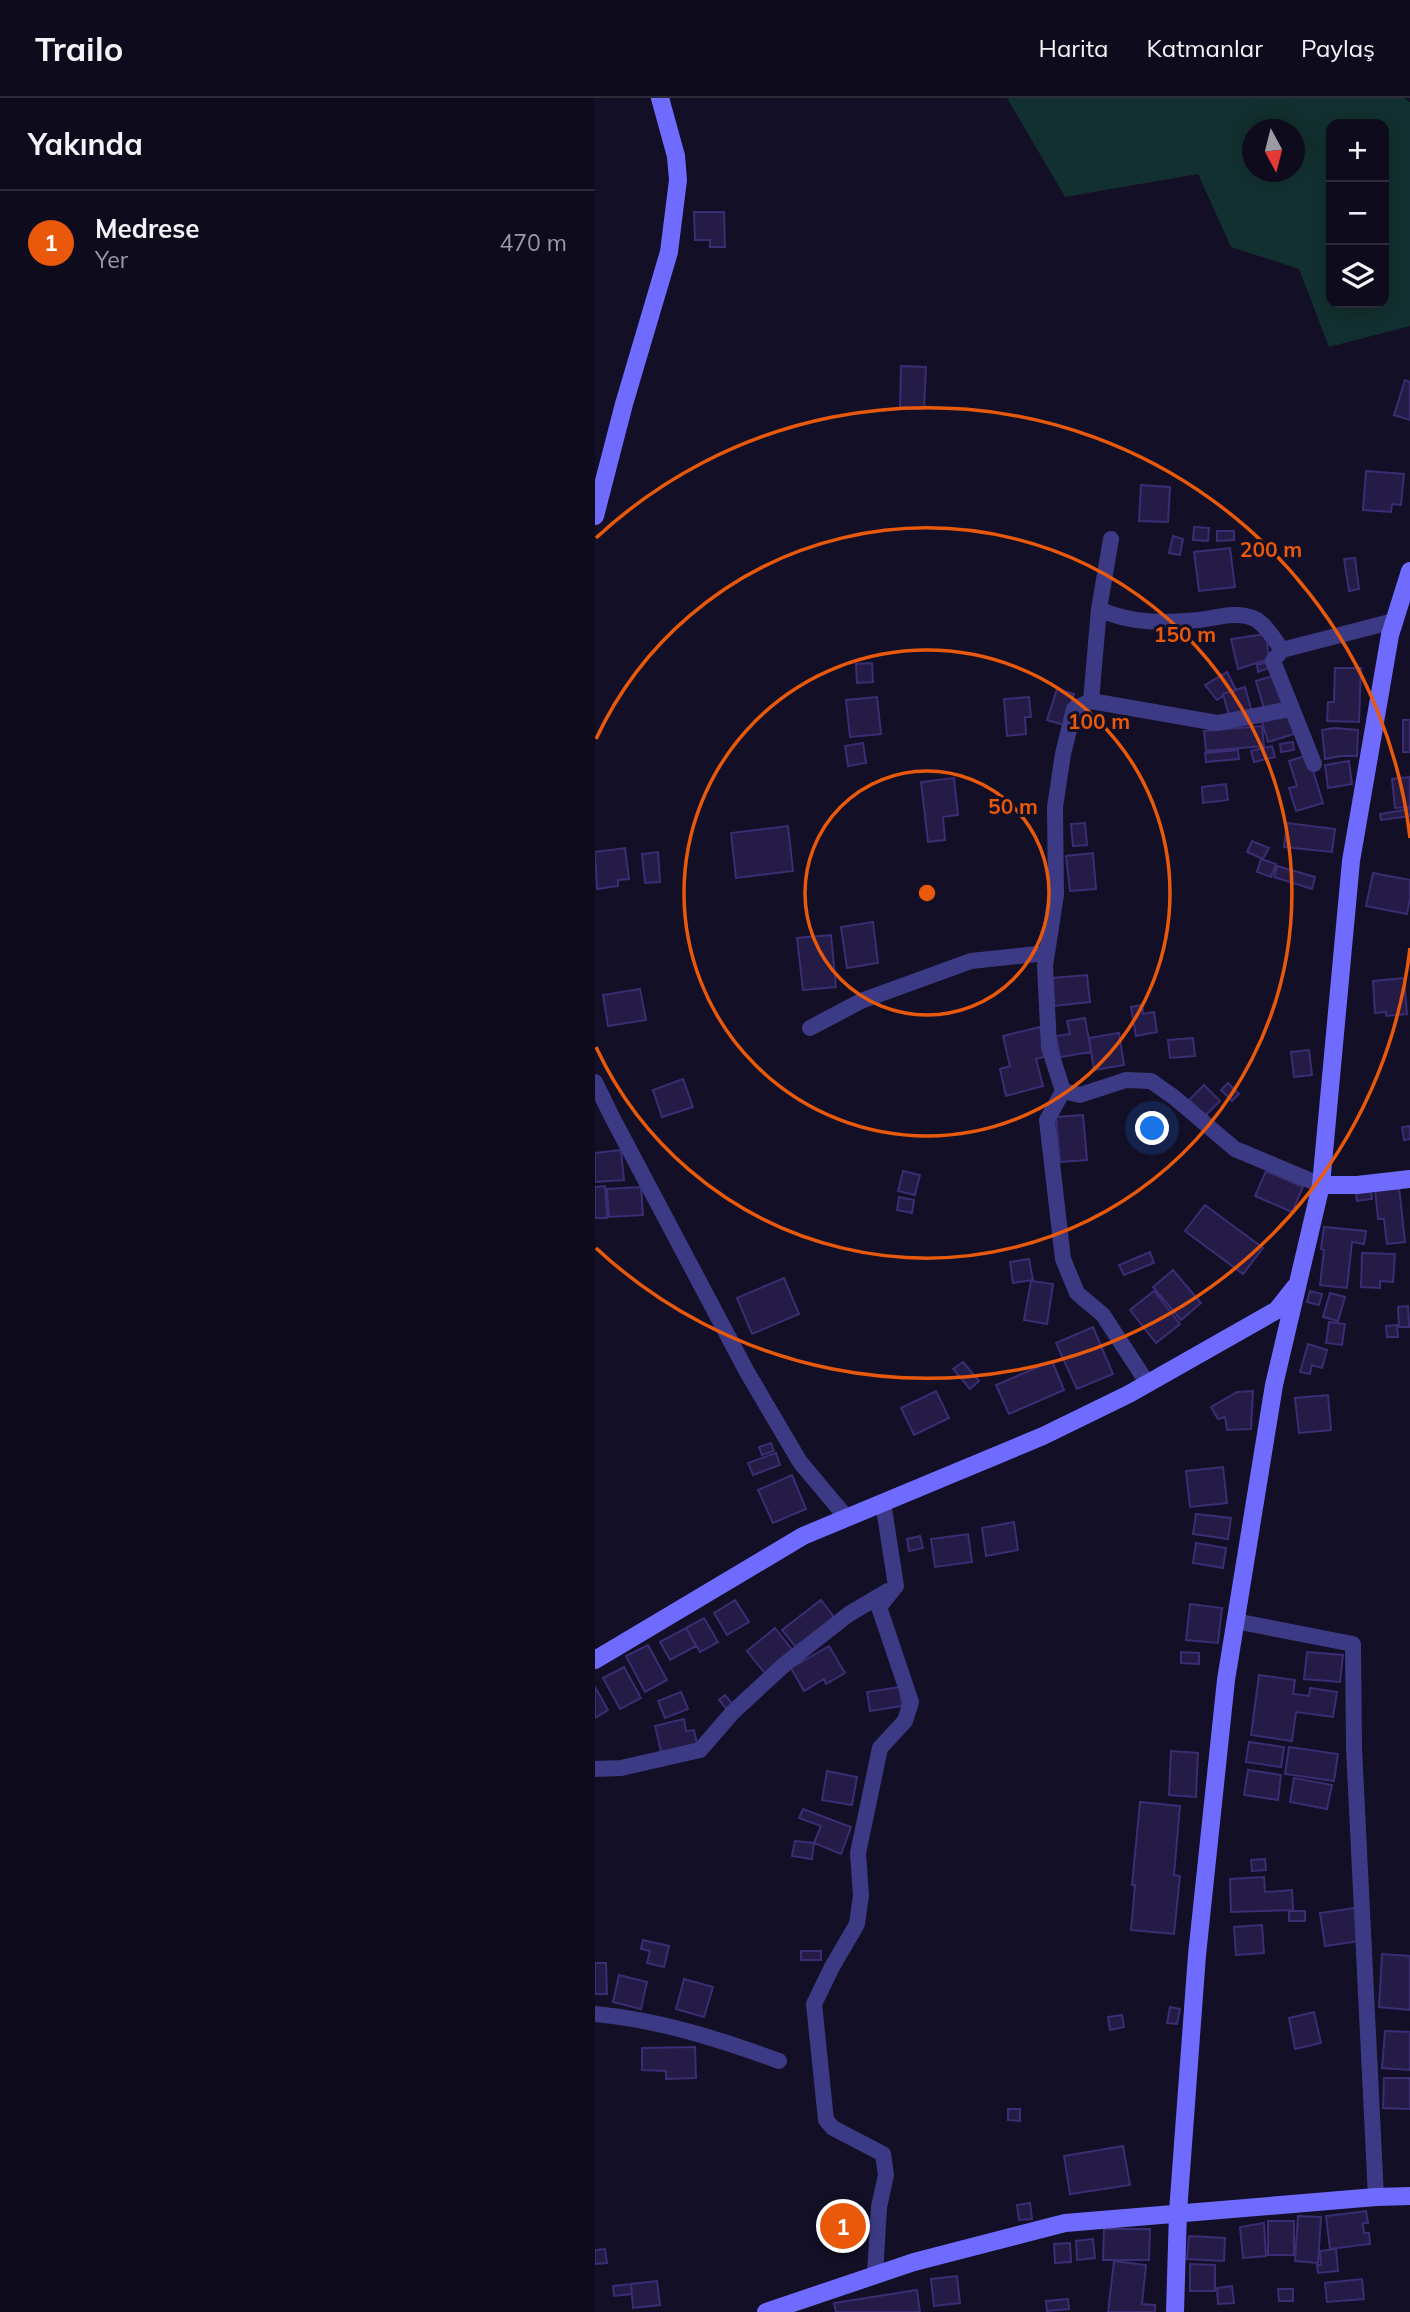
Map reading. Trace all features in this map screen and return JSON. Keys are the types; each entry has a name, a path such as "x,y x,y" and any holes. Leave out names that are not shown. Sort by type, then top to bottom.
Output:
{"street":[{"path":"595,516 624,404 669,252 678,180 676,156 660,98"},
{"path":"1091,701 1099,609 1111,539"},
{"path":"1175,2312 1178,2212 1197,1955 1226,1680 1274,1385 1321,1185 1351,861 1389,635 1410,571"},
{"path":"1099,609 1116,617 1160,622 1201,620 1234,614 1255,619 1282,650"},
{"path":"1314,764 1273,661 1282,650 1394,621"},
{"path":"1148,1384 1103,1315 1077,1293 1063,1259 1047,1120 1063,1091 1049,1046 1045,966 1056,895 1055,807 1063,754 1075,709 1091,701 1217,723 1291,709"},
{"path":"810,1028 860,1001 971,961 1047,953"},
{"path":"1063,1091 1080,1095 1126,1080 1151,1081 1235,1149 1321,1185 1357,1185 1410,1179"},
{"path":"595,1082 747,1372 800,1462 846,1517"},
{"path":"595,1660 803,1536 1043,1436 1148,1384 1277,1310 1300,1281"},
{"path":"883,1502 897,1586"},
{"path":"595,1769 621,1768 700,1750 733,1712 785,1664 849,1614 897,1586"},
{"path":"875,2276 879,2207 886,2175 883,2154 833,2128 826,2120 814,2004 857,1924 861,1895 859,1853 880,1748 905,1721 911,1702 879,1607 897,1586"},
{"path":"1235,1621 1353,1644 1356,1789 1376,2197"},
{"path":"595,2014 659,2023 719,2039 779,2061"},
{"path":"766,2312 914,2262 1065,2223 1178,2212 1410,2196"}],"green space":[{"path":"1007,98 1404,98 1410,102 1410,326 1329,347 1299,269 1231,247 1198,174 1065,197"}],"building":[{"path":"694,212 724,212 725,247 710,247 710,240 695,240"},
{"path":"901,366 926,367 924,409 900,408"},
{"path":"1405,380 1410,382 1410,420 1394,415"},
{"path":"1366,471 1404,474 1401,505 1392,504 1391,512 1363,510"},
{"path":"1141,485 1170,487 1168,522 1139,521"},
{"path":"1194,527 1209,528 1208,541 1193,540"},
{"path":"1217,531 1234,531 1234,540 1217,541"},
{"path":"1173,536 1183,539 1180,555 1169,553"},
{"path":"1230,548 1235,587 1199,591 1194,552"},
{"path":"1355,558 1359,589 1349,591 1344,559"},
{"path":"1266,634 1269,659 1238,669 1231,639"},
{"path":"1271,661 1272,667 1258,672 1257,665"},
{"path":"872,663 873,682 857,683 856,664"},
{"path":"1335,668 1361,668 1359,722 1327,721 1328,702 1334,702"},
{"path":"1227,672 1236,690 1223,694 1217,700 1205,685"},
{"path":"1275,675 1284,707 1265,712 1256,681"},
{"path":"1245,687 1252,712 1230,719 1223,694"},
{"path":"1057,689 1074,694 1064,725 1047,720"},
{"path":"877,697 881,734 850,737 846,700"},
{"path":"1029,697 1031,717 1025,717 1026,734 1007,736 1004,699"},
{"path":"1291,713 1297,733 1268,742 1262,722"},
{"path":"1403,720 1410,720 1410,752 1403,752"},
{"path":"1262,726 1264,746 1206,751 1204,731"},
{"path":"1322,730 1358,730 1357,756 1325,759"},
{"path":"1293,742 1294,750 1281,752 1280,744"},
{"path":"863,743 866,763 848,766 845,746"},
{"path":"1272,746 1275,757 1254,762 1251,751"},
{"path":"1238,750 1239,759 1206,762 1205,753"},
{"path":"1308,755 1323,803 1296,811 1289,788 1297,786 1289,761"},
{"path":"1349,761 1352,784 1328,788 1325,765"},
{"path":"1410,777 1410,807 1395,808 1392,779"},
{"path":"954,778 958,815 943,817 945,840 928,842 921,782"},
{"path":"1226,784 1228,800 1203,803 1202,787"},
{"path":"1410,809 1410,816 1381,820 1380,814"},
{"path":"1085,823 1087,845 1073,846 1071,824"},
{"path":"1287,823 1335,829 1332,852 1284,847"},
{"path":"788,826 793,871 736,878 731,833"},
{"path":"1252,841 1269,848 1263,859 1247,852"},
{"path":"625,848 629,879 618,880 618,886 597,889 595,852"},
{"path":"658,852 660,882 645,883 642,854"},
{"path":"1093,853 1096,889 1070,891 1066,856"},
{"path":"1261,859 1276,864 1271,877 1257,872"},
{"path":"1277,866 1315,877 1312,889 1274,877"},
{"path":"1373,873 1410,880 1407,914 1366,906"},
{"path":"873,922 878,963 847,968 841,927"},
{"path":"831,935 836,987 803,990 797,938"},
{"path":"1087,975 1090,1002 1054,1006 1052,978"},
{"path":"1404,978 1407,1014 1386,1016 1386,1012 1375,1013 1373,981"},
{"path":"640,989 646,1020 608,1026 603,995"},
{"path":"1142,1005 1143,1014 1154,1012 1157,1032 1136,1036 1131,1007"},
{"path":"1085,1018 1091,1052 1060,1057 1056,1036 1070,1034 1067,1021"},
{"path":"1040,1027 1047,1056 1036,1059 1043,1086 1006,1096 1000,1069 1010,1066 1003,1036"},
{"path":"1119,1033 1124,1065 1094,1070 1089,1038"},
{"path":"1193,1038 1195,1056 1170,1058 1168,1040"},
{"path":"1309,1050 1312,1075 1294,1077 1291,1052"},
{"path":"683,1079 693,1107 662,1117 653,1090"},
{"path":"1228,1083 1239,1094 1232,1101 1221,1090"},
{"path":"1204,1085 1220,1101 1205,1116 1189,1100"},
{"path":"1083,1115 1087,1160 1060,1162 1056,1117"},
{"path":"1410,1126 1410,1139 1404,1140 1402,1127"},
{"path":"621,1150 624,1180 595,1182 595,1153"},
{"path":"903,1171 920,1175 915,1195 898,1191"},
{"path":"1266,1171 1303,1187 1292,1212 1255,1196"},
{"path":"605,1186 607,1218 595,1218 595,1187"},
{"path":"641,1187 643,1215 609,1217 607,1189"},
{"path":"1399,1187 1405,1242 1387,1244 1384,1219 1378,1219 1375,1189"},
{"path":"1371,1191 1372,1199 1357,1201 1356,1193"},
{"path":"899,1197 914,1200 912,1213 897,1210"},
{"path":"1205,1205 1263,1248 1243,1274 1185,1231"},
{"path":"1324,1227 1366,1231 1364,1244 1352,1242 1347,1288 1320,1285"},
{"path":"1150,1252 1154,1263 1124,1275 1119,1265"},
{"path":"1362,1253 1395,1254 1393,1282 1380,1281 1380,1288 1361,1287"},
{"path":"1029,1259 1033,1280 1013,1283 1010,1262"},
{"path":"1173,1270 1201,1303 1181,1320 1153,1287"},
{"path":"784,1278 799,1314 752,1334 737,1298"},
{"path":"1031,1281 1053,1284 1047,1324 1024,1320"},
{"path":"1154,1291 1180,1324 1156,1343 1130,1310"},
{"path":"1310,1291 1322,1294 1319,1305 1307,1302"},
{"path":"1330,1293 1345,1297 1338,1321 1323,1317"},
{"path":"1408,1306 1409,1327 1399,1327 1398,1307"},
{"path":"1329,1322 1345,1324 1342,1345 1326,1343"},
{"path":"1397,1325 1398,1337 1387,1337 1386,1326"},
{"path":"1093,1327 1113,1374 1077,1389 1056,1343"},
{"path":"1308,1344 1327,1350 1322,1368 1312,1365 1310,1374 1300,1372"},
{"path":"1052,1361 1064,1390 1009,1414 996,1385"},
{"path":"963,1362 979,1381 970,1389 953,1369"},
{"path":"936,1391 949,1418 914,1435 901,1408"},
{"path":"1253,1391 1251,1429 1227,1430 1225,1417 1218,1419 1211,1407 1237,1392"},
{"path":"1328,1395 1331,1430 1299,1433 1295,1398"},
{"path":"771,1443 774,1451 762,1455 759,1447"},
{"path":"776,1453 780,1465 753,1475 748,1463"},
{"path":"1223,1467 1227,1503 1190,1507 1186,1471"},
{"path":"792,1475 806,1509 773,1523 758,1490"},
{"path":"1196,1514 1231,1518 1228,1539 1193,1534"},
{"path":"1014,1522 1018,1550 986,1556 982,1528"},
{"path":"968,1534 972,1562 935,1567 931,1539"},
{"path":"920,1536 923,1548 909,1551 907,1539"},
{"path":"1196,1543 1226,1548 1223,1568 1193,1563"},
{"path":"735,1600 749,1622 727,1635 714,1613"},
{"path":"821,1600 837,1621 799,1651 782,1630"},
{"path":"1190,1604 1222,1608 1218,1643 1186,1640"},
{"path":"704,1618 718,1642 700,1652 686,1628"},
{"path":"686,1628 696,1646 670,1660 660,1642"},
{"path":"775,1628 795,1653 767,1676 747,1651"},
{"path":"648,1645 667,1680 645,1692 626,1656"},
{"path":"829,1646 845,1673 826,1684 824,1679 804,1691 791,1668"},
{"path":"1181,1652 1199,1653 1199,1664 1181,1663"},
{"path":"1307,1652 1343,1655 1340,1682 1304,1679"},
{"path":"624,1667 641,1698 620,1709 603,1678"},
{"path":"1259,1675 1295,1680 1293,1694 1309,1696 1310,1688 1337,1692 1333,1717 1296,1712 1292,1741 1251,1735"},
{"path":"595,1687 608,1710 595,1718"},
{"path":"900,1687 902,1706 870,1711 867,1692"},
{"path":"681,1692 688,1709 665,1718 658,1701"},
{"path":"725,1695 734,1706 728,1711 719,1700"},
{"path":"684,1719 686,1731 694,1730 698,1748 662,1756 655,1726"},
{"path":"1249,1742 1284,1747 1281,1767 1246,1762"},
{"path":"1289,1747 1338,1754 1334,1781 1285,1774"},
{"path":"1171,1751 1198,1753 1196,1797 1169,1795"},
{"path":"1248,1770 1281,1775 1278,1800 1244,1795"},
{"path":"827,1771 857,1777 852,1805 822,1800"},
{"path":"1294,1778 1332,1785 1327,1809 1290,1802"},
{"path":"1140,1802 1180,1806 1174,1875 1180,1876 1174,1934 1131,1930 1135,1885 1132,1885"},
{"path":"803,1809 851,1827 841,1854 814,1843 821,1826 799,1818"},
{"path":"795,1841 814,1843 812,1859 792,1856"},
{"path":"1265,1859 1266,1870 1252,1871 1251,1860"},
{"path":"1264,1877 1265,1892 1292,1890 1293,1910 1231,1912 1230,1879"},
{"path":"1355,1908 1360,1941 1325,1946 1320,1913"},
{"path":"1289,1911 1305,1911 1305,1921 1289,1921"},
{"path":"1262,1925 1264,1953 1236,1955 1234,1927"},
{"path":"643,1940 669,1946 664,1967 647,1963 650,1951 641,1949"},
{"path":"801,1951 821,1951 821,1960 801,1960"},
{"path":"1382,1954 1410,1956 1410,2010 1379,2007"},
{"path":"595,1963 606,1963 607,1994 595,1994"},
{"path":"619,1975 647,1982 641,2009 613,2002"},
{"path":"684,1979 713,1987 704,2017 676,2009"},
{"path":"1170,2007 1180,2009 1177,2024 1167,2023"},
{"path":"1314,2012 1321,2043 1295,2049 1289,2018"},
{"path":"1122,2015 1124,2027 1110,2030 1108,2017"},
{"path":"1385,2031 1410,2032 1410,2070 1382,2068"},
{"path":"695,2047 696,2078 666,2079 666,2071 642,2070 642,2048"},
{"path":"1384,2078 1410,2078 1410,2109 1383,2108"},
{"path":"1008,2109 1020,2109 1020,2121 1008,2120"},
{"path":"1123,2146 1130,2185 1070,2194 1064,2156"},
{"path":"1030,2203 1032,2219 1019,2220 1017,2205"},
{"path":"1366,2211 1368,2223 1363,2223 1364,2233 1369,2233 1370,2244 1330,2249 1326,2216"},
{"path":"1298,2216 1321,2217 1318,2263 1295,2261"},
{"path":"1268,2221 1294,2221 1294,2255 1268,2255"},
{"path":"1264,2223 1266,2256 1243,2258 1240,2227"},
{"path":"1104,2229 1150,2229 1149,2260 1103,2260"},
{"path":"1189,2236 1225,2238 1224,2261 1187,2259"},
{"path":"1093,2239 1095,2258 1077,2260 1076,2241"},
{"path":"1070,2243 1071,2262 1055,2263 1054,2244"},
{"path":"605,2249 607,2263 595,2264 595,2250"},
{"path":"1336,2249 1338,2271 1318,2273 1317,2265 1321,2265 1320,2251"},
{"path":"1114,2261 1146,2265 1142,2304 1155,2305 1155,2312 1108,2312"},
{"path":"1190,2264 1215,2265 1215,2291 1190,2291"},
{"path":"957,2276 960,2303 934,2306 931,2279"},
{"path":"1362,2279 1364,2299 1327,2302 1325,2283"},
{"path":"657,2281 660,2305 633,2308 631,2284"},
{"path":"631,2284 632,2294 614,2296 613,2286"},
{"path":"1232,2286 1234,2303 1218,2304 1217,2288"},
{"path":"1278,2289 1293,2289 1293,2301 1279,2301"},
{"path":"917,2290 920,2312 836,2312 834,2303"},
{"path":"1068,2299 1069,2309 1047,2311 1046,2301"}],"place":[{"name":"Medrese","path":"843,2226"}]}
